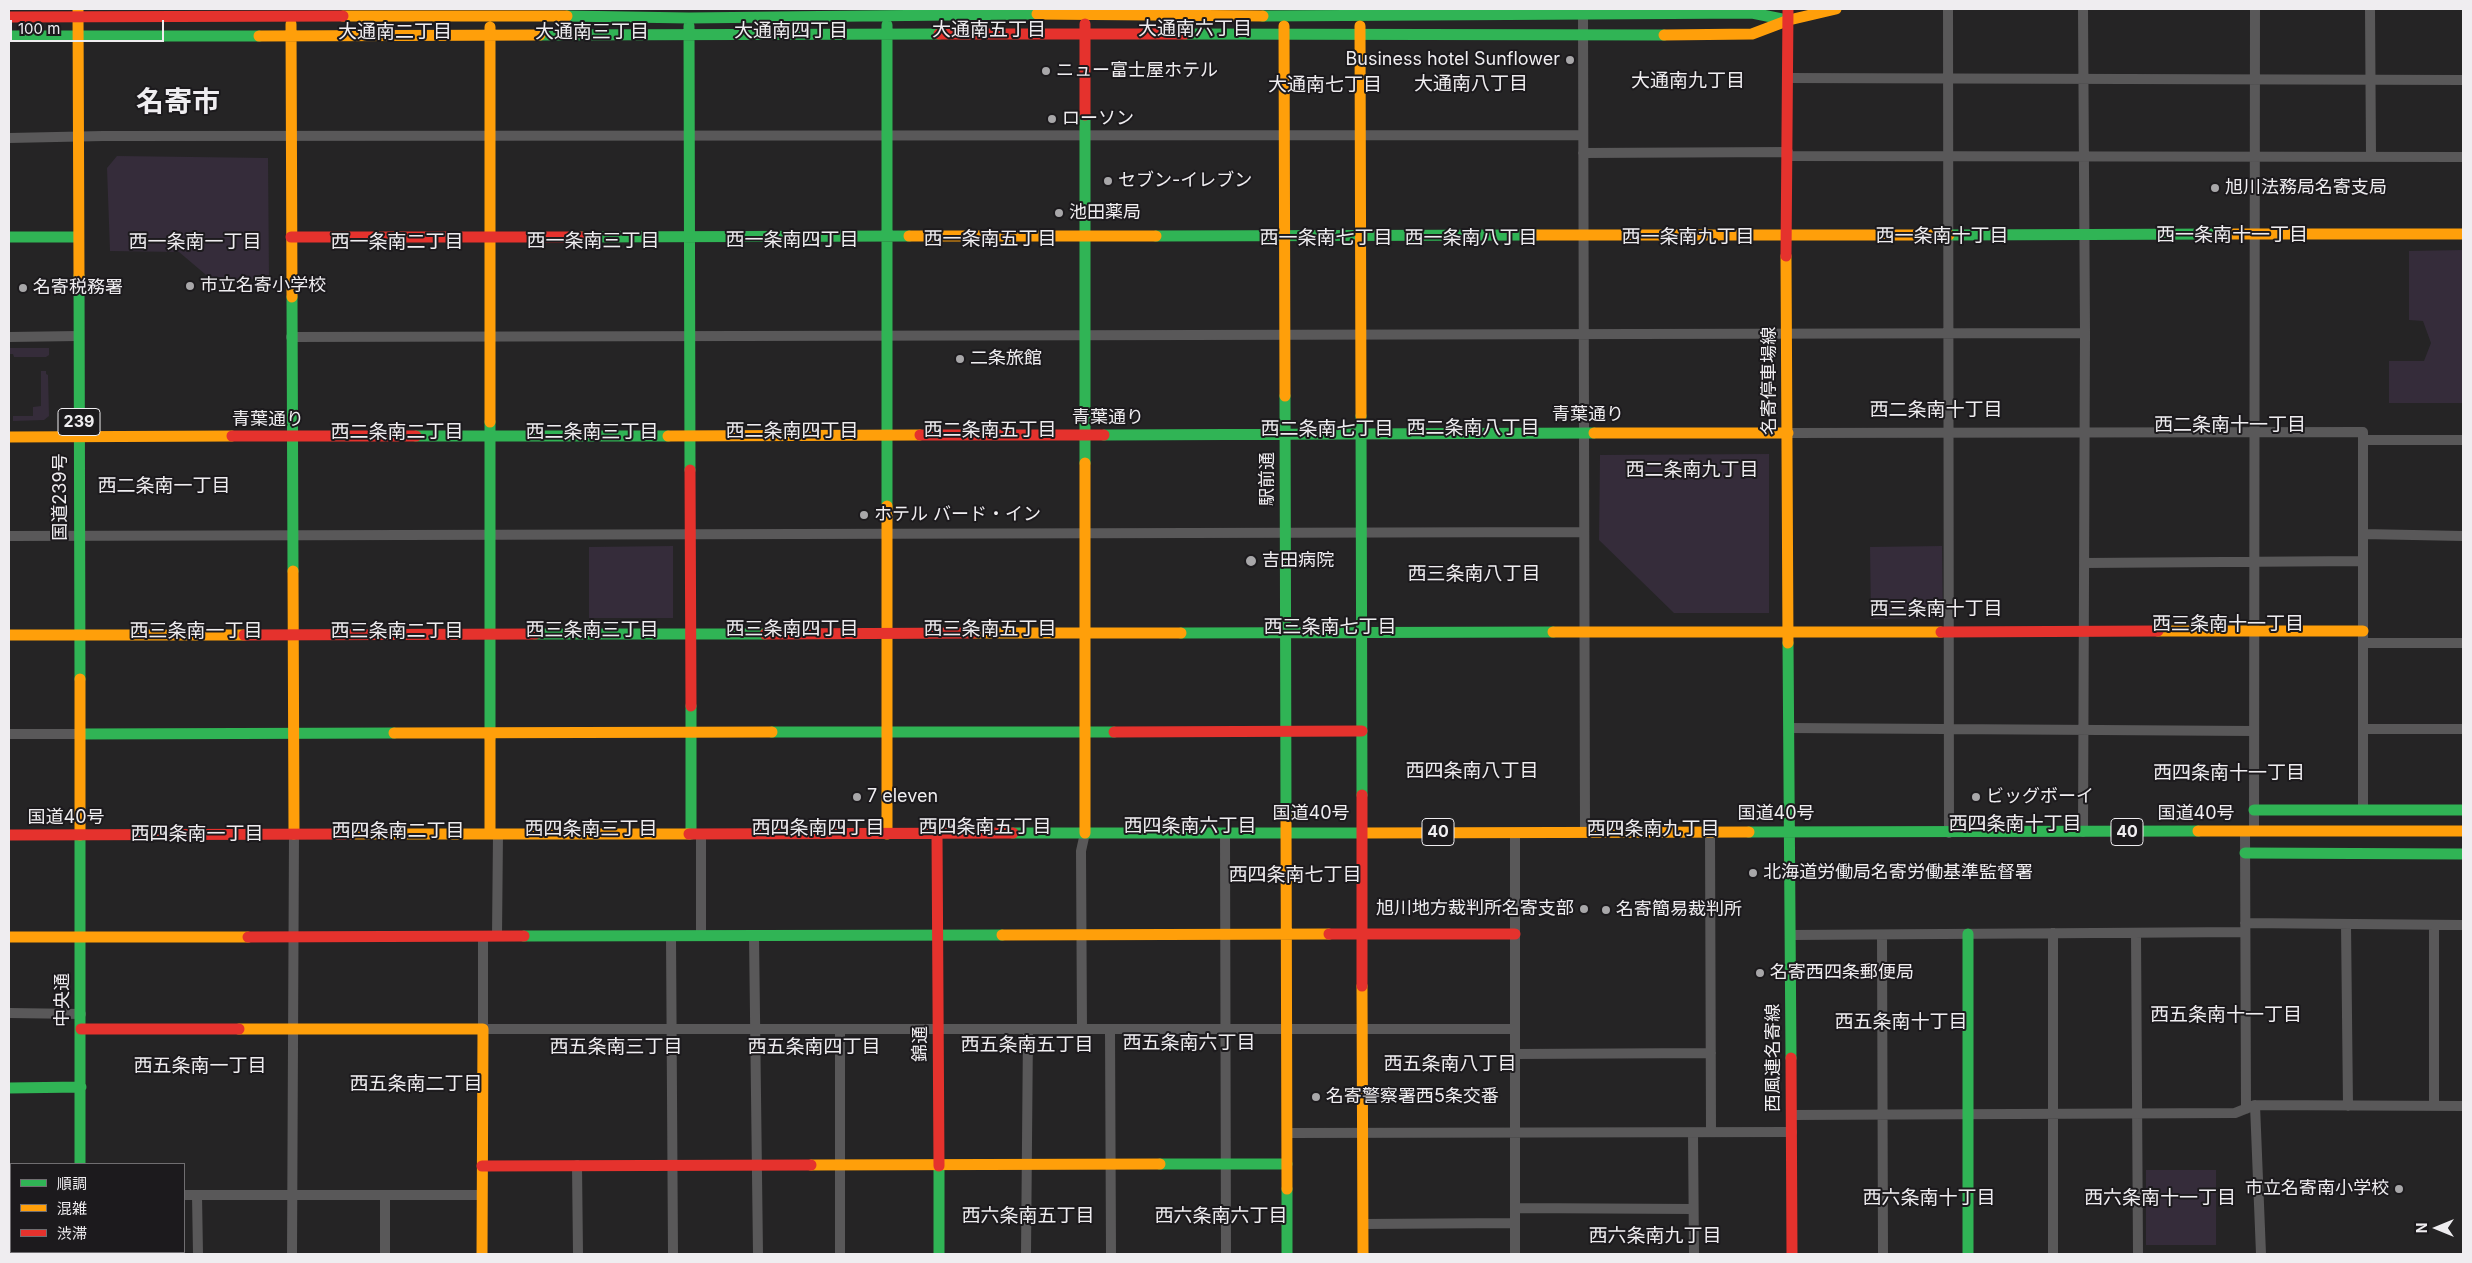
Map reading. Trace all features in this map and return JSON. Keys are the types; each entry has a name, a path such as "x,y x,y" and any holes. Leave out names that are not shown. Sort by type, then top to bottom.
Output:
{"main road":[{"path":"9,17 78,11 689,13 887,16 1282,11 1360,14 1788,14 1836,9"},
{"name":"国道239号","path":"78,11 77,237 80,835"},
{"path":"1282,11 1284,36"},
{"path":"490,12 490,734 494,834"},
{"path":"291,13 291,635 294,834"},
{"path":"689,13 690,733 696,834"},
{"path":"1085,14 1085,833"},
{"path":"1360,14 1363,1254"},
{"path":"9,36 291,34 1583,36 1752,34 1788,14"},
{"name":"名寄停車場線","path":"1788,14 1786,334 1791,832"},
{"path":"887,16 887,834"},
{"name":"駅前通","path":"1284,36 1287,1254"},
{"path":"291,237 2463,234"},
{"path":"9,237 77,237"},
{"name":"青葉通り","path":"9,437 1788,433"},
{"path":"9,635 2363,630"},
{"path":"80,734 1362,731"},
{"path":"2254,810 2463,810"},
{"name":"西風連名寄線","path":"1791,832 1792,1254"},
{"name":"国道40号","path":"9,835 2463,832"},
{"name":"錦通","path":"937,834 939,935 938,1254"},
{"name":"中央通","path":"80,835 80,1163"},
{"path":"2245,853 2463,854"},
{"path":"9,937 1515,934"},
{"path":"1968,934 1968,1254"},
{"path":"81,1029 483,1029 482,1254"},
{"path":"9,1088 81,1087"},
{"path":"482,1166 1287,1164"}],"street":[{"path":"1948,9 1949,832"},
{"path":"2083,9 2085,333 2082,631 2083,832"},
{"path":"2255,9 2254,810 2245,853 2245,928 2250,1107 2260,1254"},
{"path":"2370,9 2371,156"},
{"path":"1583,14 1585,832"},
{"path":"1787,78 2463,80"},
{"path":"9,138 1583,135"},
{"path":"1583,153 2463,157"},
{"path":"291,337 2085,333"},
{"path":"9,337 78,336"},
{"path":"1788,433 2363,432 2363,810"},
{"path":"2363,440 2463,440"},
{"path":"9,536 1584,532"},
{"path":"2363,534 2463,536"},
{"path":"2084,562 2363,561"},
{"path":"2363,643 2463,643"},
{"path":"1789,728 2254,731"},
{"path":"2363,728 2463,729"},
{"path":"9,734 80,734"},
{"path":"1710,832 1711,1132"},
{"path":"1082,1031 1081,851 1085,833"},
{"path":"1225,833 1226,1254"},
{"path":"1515,833 1515,1254"},
{"path":"292,1254 294,834"},
{"path":"494,834 497,936"},
{"path":"696,834 701,935"},
{"path":"1792,935 2136,933 2346,924 2463,925"},
{"path":"2346,924 2348,1106"},
{"path":"2434,925 2434,1104"},
{"path":"2054,933 2054,1254"},
{"path":"2136,933 2139,1114 2138,1254"},
{"path":"754,935 758,1254"},
{"path":"1882,935 1884,1254"},
{"path":"483,936 483,1029 1082,1031 1515,1029"},
{"path":"671,936 674,1166 673,1254"},
{"path":"9,1013 81,1014"},
{"path":"840,1030 840,1254"},
{"path":"1110,1030 1111,1254"},
{"path":"1026,1254 1028,1031"},
{"path":"1515,1054 1711,1053"},
{"path":"1792,1115 2235,1113 2250,1107 2434,1104 2463,1106"},
{"path":"1287,1133 1792,1132"},
{"path":"1693,1133 1694,1254"},
{"path":"578,1165 578,1254"},
{"path":"185,1195 482,1195"},
{"path":"197,1195 198,1254"},
{"path":"385,1196 385,1254"},
{"path":"1515,1208 1693,1208"},
{"path":"1363,1224 1515,1223"}],"shaded area":[{"path":"117,156 268,158 269,279 212,280 179,252 110,251 107,168"},
{"path":"2463,250 2463,403 2389,403 2389,361 2424,361 2431,343 2423,321 2409,320 2409,251"},
{"path":"9,348 49,348 49,355 46,357 14,357 13,354 9,354"},
{"path":"41,371 46,371 48,375 49,416 44,420 13,421 13,416 33,416 33,407 41,406"},
{"path":"1769,454 1769,613 1674,613 1599,540 1600,455"},
{"path":"673,546 673,618 589,618 589,547"},
{"path":"1942,546 1943,618 1871,619 1870,547"},
{"path":"2146,1170 2216,1170 2216,1245 2146,1245"}],"traffic: fast":[{"path":"1263,16 1752,13 1787,20"},
{"path":"567,16 689,18 1037,14"},
{"path":"887,25 887,506"},
{"path":"689,26 690,470"},
{"path":"540,35 939,34"},
{"path":"1185,34 1664,35"},
{"path":"9,36 259,36"},
{"path":"1085,115 1085,463"},
{"path":"1949,235 2225,234"},
{"path":"1156,236 1537,235"},
{"path":"582,237 909,236"},
{"path":"9,237 77,237"},
{"path":"79,276 80,679"},
{"path":"292,297 293,571"},
{"path":"1285,396 1286,816"},
{"path":"1361,416 1362,795"},
{"path":"490,422 490,738"},
{"path":"1104,435 1594,433"},
{"path":"416,436 668,436"},
{"path":"1181,633 1553,632"},
{"path":"535,634 765,634"},
{"path":"1788,643 1791,1058"},
{"path":"691,706 691,834"},
{"path":"772,732 1114,732"},
{"path":"81,734 394,733"},
{"path":"2254,810 2463,810"},
{"path":"1749,832 2198,831"},
{"path":"1013,833 1363,833"},
{"path":"80,835 80,1163"},
{"path":"2245,853 2463,854"},
{"path":"1968,934 1968,1254"},
{"path":"524,936 1002,935"},
{"path":"9,1088 81,1087"},
{"path":"1160,1164 1287,1164"},
{"path":"939,1166 939,1254"},
{"path":"1287,1189 1287,1254"}],"traffic: slow":[{"path":"78,9 79,276"},
{"path":"1664,35 1752,34 1789,20 1836,9"},
{"path":"1037,14 1263,16"},
{"path":"343,16 567,16"},
{"path":"291,24 292,297"},
{"path":"1284,26 1285,396"},
{"path":"1360,26 1361,416"},
{"path":"490,27 490,422"},
{"path":"259,36 540,35"},
{"path":"2225,234 2463,234"},
{"path":"1537,235 1949,235"},
{"path":"909,236 1156,236"},
{"path":"1786,256 1788,643"},
{"path":"1594,433 1788,433"},
{"path":"668,436 920,435"},
{"path":"9,437 232,436"},
{"path":"1085,463 1085,833"},
{"path":"887,506 887,834"},
{"path":"293,571 294,834"},
{"path":"2158,631 2363,631"},
{"path":"1553,632 1941,632"},
{"path":"974,633 1181,633"},
{"path":"9,635 244,635"},
{"path":"80,679 80,835"},
{"path":"394,733 772,732"},
{"path":"490,738 490,834"},
{"path":"1286,816 1287,1189"},
{"path":"2198,831 2463,831"},
{"path":"1363,833 1749,832"},
{"path":"351,834 689,834"},
{"path":"1002,935 1329,934"},
{"path":"9,937 248,937"},
{"path":"1362,986 1363,1254"},
{"path":"239,1029 483,1029 482,1254"},
{"path":"811,1165 1160,1164"}],"traffic: jam":[{"path":"1786,256 1788,9"},
{"path":"9,17 343,16"},
{"path":"1085,24 1085,115"},
{"path":"939,34 1185,34"},
{"path":"291,237 582,237"},
{"path":"920,435 1104,435"},
{"path":"232,436 416,436"},
{"path":"690,470 691,706"},
{"path":"1941,632 2158,631"},
{"path":"765,634 974,633"},
{"path":"244,635 535,634"},
{"path":"1114,732 1362,731"},
{"path":"1362,795 1362,986"},
{"path":"689,834 1013,833"},
{"path":"9,835 351,834"},
{"path":"937,834 939,1166"},
{"path":"1329,934 1515,934"},
{"path":"248,937 524,936"},
{"path":"81,1029 239,1029"},
{"path":"1791,1058 1792,1254"},
{"path":"482,1166 811,1165"}],"place":[{"name":"Business hotel Sunflower","path":"1570,60"},
{"name":"ニュー富士屋ホテル","path":"1046,71"},
{"name":"ローソン","path":"1052,119"},
{"name":"セブン-イレブン","path":"1108,181"},
{"name":"旭川法務局名寄支局","path":"2215,188"},
{"name":"池田薬局","path":"1059,213"},
{"name":"市立名寄小学校","path":"190,286"},
{"name":"名寄税務署","path":"23,288"},
{"name":"二条旅館","path":"960,359"},
{"name":"ホテル バード・イン","path":"864,515"},
{"name":"吉田病院","path":"1251,561"},
{"name":"7 eleven","path":"857,797"},
{"name":"ビッグボーイ","path":"1976,797"},
{"name":"北海道労働局名寄労働基準監督署","path":"1753,873"},
{"name":"旭川地方裁判所名寄支部","path":"1584,909"},
{"name":"名寄簡易裁判所","path":"1606,910"},
{"name":"名寄西四条郵便局","path":"1760,973"},
{"name":"名寄警察署西5条交番","path":"1316,1097"},
{"name":"市立名寄南小学校","path":"2399,1189"}],"district":[{"name":"大通南六丁目","path":"1195,29"},
{"name":"大通南五丁目","path":"989,30"},
{"name":"大通南四丁目","path":"791,31"},
{"name":"大通南二丁目","path":"395,32"},
{"name":"大通南三丁目","path":"592,32"},
{"name":"大通南九丁目","path":"1688,81"},
{"name":"大通南八丁目","path":"1471,84"},
{"name":"大通南七丁目","path":"1325,85"},
{"name":"名寄市","path":"178,103"},
{"name":"西一条南十一丁目","path":"2232,235"},
{"name":"西一条南十丁目","path":"1942,236"},
{"name":"西一条南九丁目","path":"1688,237"},
{"name":"西一条南七丁目","path":"1326,238"},
{"name":"西一条南八丁目","path":"1471,238"},
{"name":"西一条南五丁目","path":"990,239"},
{"name":"西一条南四丁目","path":"792,240"},
{"name":"西一条南三丁目","path":"593,241"},
{"name":"西一条南一丁目","path":"195,242"},
{"name":"西一条南二丁目","path":"397,242"},
{"name":"西二条南十丁目","path":"1936,410"},
{"name":"西二条南十一丁目","path":"2230,425"},
{"name":"西二条南八丁目","path":"1473,428"},
{"name":"西二条南七丁目","path":"1327,429"},
{"name":"西二条南五丁目","path":"990,430"},
{"name":"西二条南四丁目","path":"792,431"},
{"name":"西二条南二丁目","path":"397,432"},
{"name":"西二条南三丁目","path":"592,432"},
{"name":"西二条南九丁目","path":"1692,470"},
{"name":"西二条南一丁目","path":"164,486"},
{"name":"西三条南八丁目","path":"1474,574"},
{"name":"西三条南十丁目","path":"1936,609"},
{"name":"西三条南十一丁目","path":"2228,624"},
{"name":"西三条南七丁目","path":"1330,627"},
{"name":"西三条南四丁目","path":"792,629"},
{"name":"西三条南五丁目","path":"990,629"},
{"name":"西三条南三丁目","path":"592,630"},
{"name":"西三条南一丁目","path":"196,631"},
{"name":"西三条南二丁目","path":"397,631"},
{"name":"西四条南八丁目","path":"1472,771"},
{"name":"西四条南十一丁目","path":"2229,773"},
{"name":"西四条南十丁目","path":"2015,824"},
{"name":"西四条南六丁目","path":"1190,826"},
{"name":"西四条南五丁目","path":"985,827"},
{"name":"西四条南四丁目","path":"818,828"},
{"name":"西四条南三丁目","path":"591,829"},
{"name":"西四条南九丁目","path":"1653,829"},
{"name":"西四条南二丁目","path":"398,831"},
{"name":"西四条南一丁目","path":"197,834"},
{"name":"西四条南七丁目","path":"1295,875"},
{"name":"西五条南十一丁目","path":"2226,1015"},
{"name":"西五条南十丁目","path":"1901,1022"},
{"name":"西五条南六丁目","path":"1189,1043"},
{"name":"西五条南五丁目","path":"1027,1045"},
{"name":"西五条南三丁目","path":"616,1047"},
{"name":"西五条南四丁目","path":"814,1047"},
{"name":"西五条南八丁目","path":"1450,1064"},
{"name":"西五条南一丁目","path":"200,1066"},
{"name":"西五条南二丁目","path":"416,1084"},
{"name":"西六条南十丁目","path":"1929,1198"},
{"name":"西六条南十一丁目","path":"2160,1198"},
{"name":"西六条南五丁目","path":"1028,1216"},
{"name":"西六条南六丁目","path":"1221,1216"},
{"name":"西六条南九丁目","path":"1655,1236"}]}
